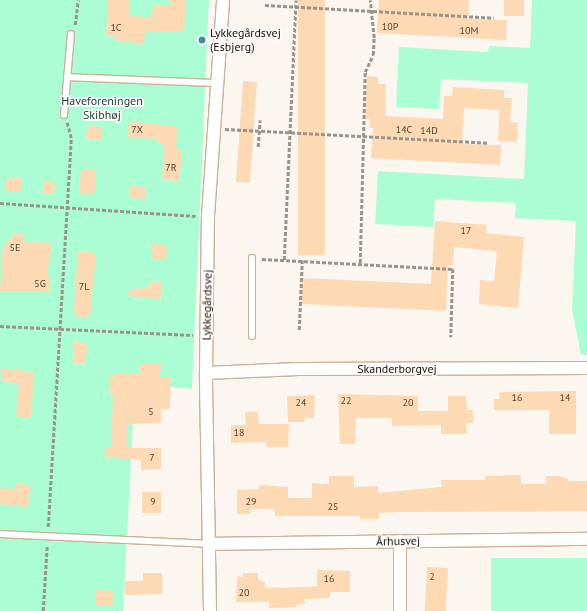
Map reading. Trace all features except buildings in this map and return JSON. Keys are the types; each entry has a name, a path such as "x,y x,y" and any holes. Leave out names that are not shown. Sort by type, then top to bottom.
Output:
{"street":[{"name":"Lykkegårdsvej","path":"210,611 206,373 208,216 223,0"},
{"name":"Skanderborgvej","path":"206,373 298,369 587,368"},
{"name":"Århusvej","path":"209,544 587,539"},
{"path":"400,541 400,611"}],"lane":[{"path":"64,115 71,34"},
{"path":"67,77 217,83"},
{"path":"252,258 252,336"},
{"path":"0,534 209,544"}],"path":[{"path":"71,34 77,18 78,0"},
{"path":"284,260 296,0"},
{"path":"360,263 365,72 373,55 374,38 369,11 370,0"},
{"path":"265,5 494,18"},
{"path":"43,611 70,138 64,115"},
{"path":"258,147 260,120"},
{"path":"213,128 489,143"},
{"path":"0,203 208,216"},
{"path":"252,258 453,269 451,337"},
{"path":"299,330 302,260"},
{"path":"0,326 206,336"}],"green space":[{"name":"Haveforeningen Skibhøj","path":"0,0 209,0 192,389 135,384 123,611 0,611"},
{"path":"532,0 587,0 587,355 581,355 572,309 576,221 515,218 516,203 435,199 433,227 375,224 378,171 524,179 528,83 441,79 439,109 396,107 399,47 488,52 489,46 530,48"},
{"path":"491,558 587,558 587,611 491,611"}],"place":[{"name":"Lykkegårdsvej (Esbjerg)","path":"202,40"}]}
